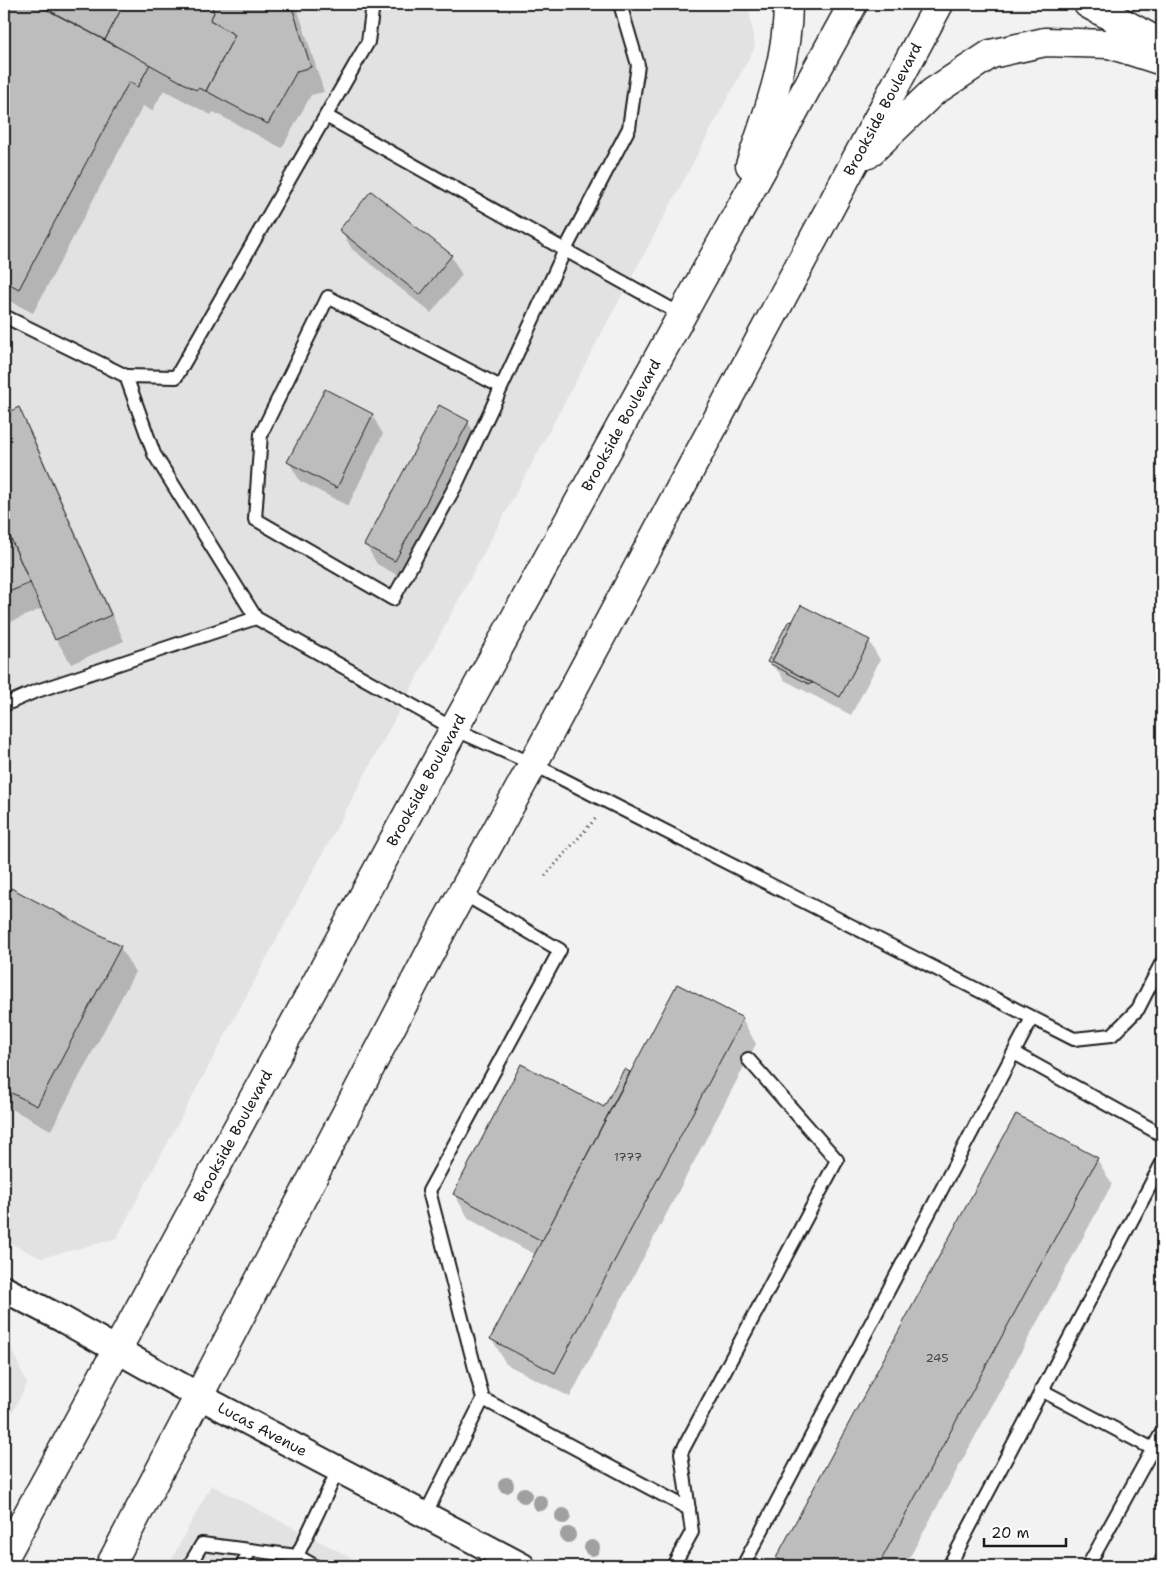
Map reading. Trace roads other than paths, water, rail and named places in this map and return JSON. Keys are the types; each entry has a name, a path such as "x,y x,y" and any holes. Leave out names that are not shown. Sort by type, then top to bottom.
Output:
{"main road":[{"path":"725,237 773,97 780,71 788,4"},
{"name":"Brookside Boulevard","path":"4,1558 454,729 853,4"},
{"name":"Brookside Boulevard","path":"110,1566 462,893 533,764 939,4"},
{"path":"1088,4 1162,44"},
{"path":"850,170 933,92 991,54 1046,42 1110,44 1162,61"}],"street":[{"name":"Lucas Avenue","path":"4,1289 198,1396 522,1566"}],"lane":[{"path":"4,316 126,376 176,376 368,42 373,4"},
{"path":"501,387 328,297 261,434 255,519 393,599 457,482 565,250 629,128 638,65 620,4"},
{"path":"326,116 682,315"},
{"path":"126,376 154,454 256,618 454,729 533,764 1074,1039 1112,1035 1138,1009 1162,962"},
{"path":"4,705 34,692 256,618"},
{"path":"425,1515 483,1399 429,1190 560,950 462,893"},
{"path":"743,1566 1032,1018"},
{"path":"1014,1053 1162,1136"},
{"path":"673,1566 692,1532 681,1454 837,1160 748,1059"},
{"path":"949,1566 1162,1163"},
{"path":"1042,1390 1153,1449"},
{"path":"483,1399 689,1509"},
{"path":"1088,1566 1162,1432"},
{"path":"297,1556 338,1470"},
{"path":"190,1566 202,1544 297,1556 315,1566"},
{"path":"242,1566 250,1550"}]}
